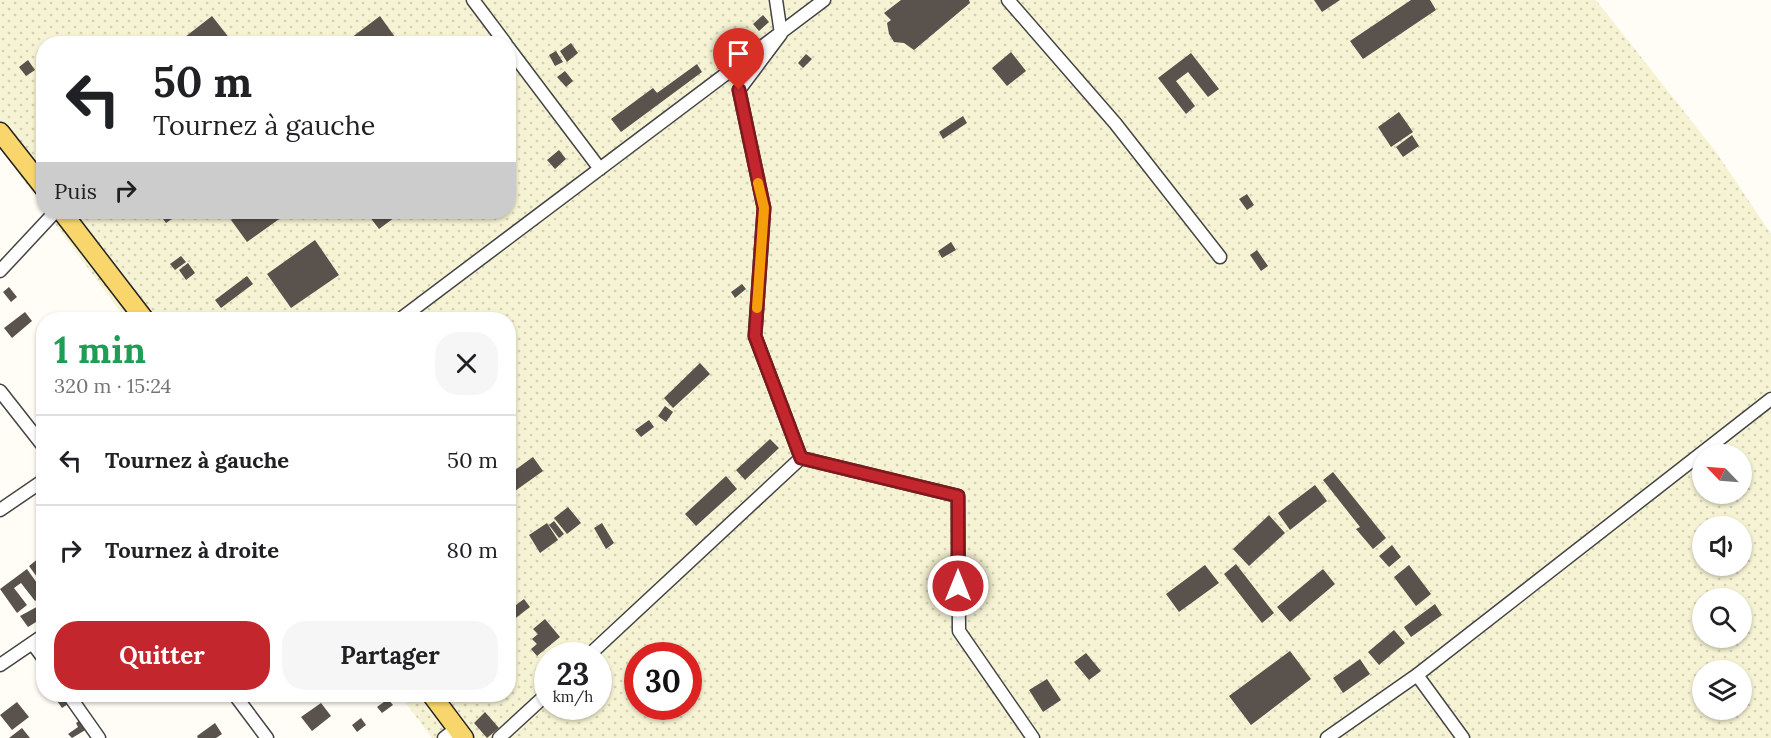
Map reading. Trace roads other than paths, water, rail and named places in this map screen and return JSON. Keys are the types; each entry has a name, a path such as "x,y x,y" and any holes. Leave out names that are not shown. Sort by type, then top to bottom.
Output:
{"main road":[{"path":"0,132 36,178"},
{"path":"67,219 139,312"},
{"path":"436,702 455,735"}],"street":[{"path":"473,0 500,36"},
{"path":"776,0 781,34 739,90 764,208 755,336 801,458"},
{"path":"410,312 824,0"},
{"path":"1008,0 1115,123 1220,257"},
{"path":"516,57 600,169"},
{"path":"0,271 48,219"},
{"path":"0,391 36,437"},
{"path":"1327,738 1418,675 1771,399"},
{"path":"603,642 801,458"},
{"path":"801,458 958,496 959,631 1033,738"},
{"path":"0,510 36,485"},
{"path":"0,665 36,640"},
{"path":"32,643 36,648"},
{"path":"1418,675 1463,738"},
{"path":"74,702 98,737"},
{"path":"240,702 267,738"},
{"path":"499,738 534,706"}]}
